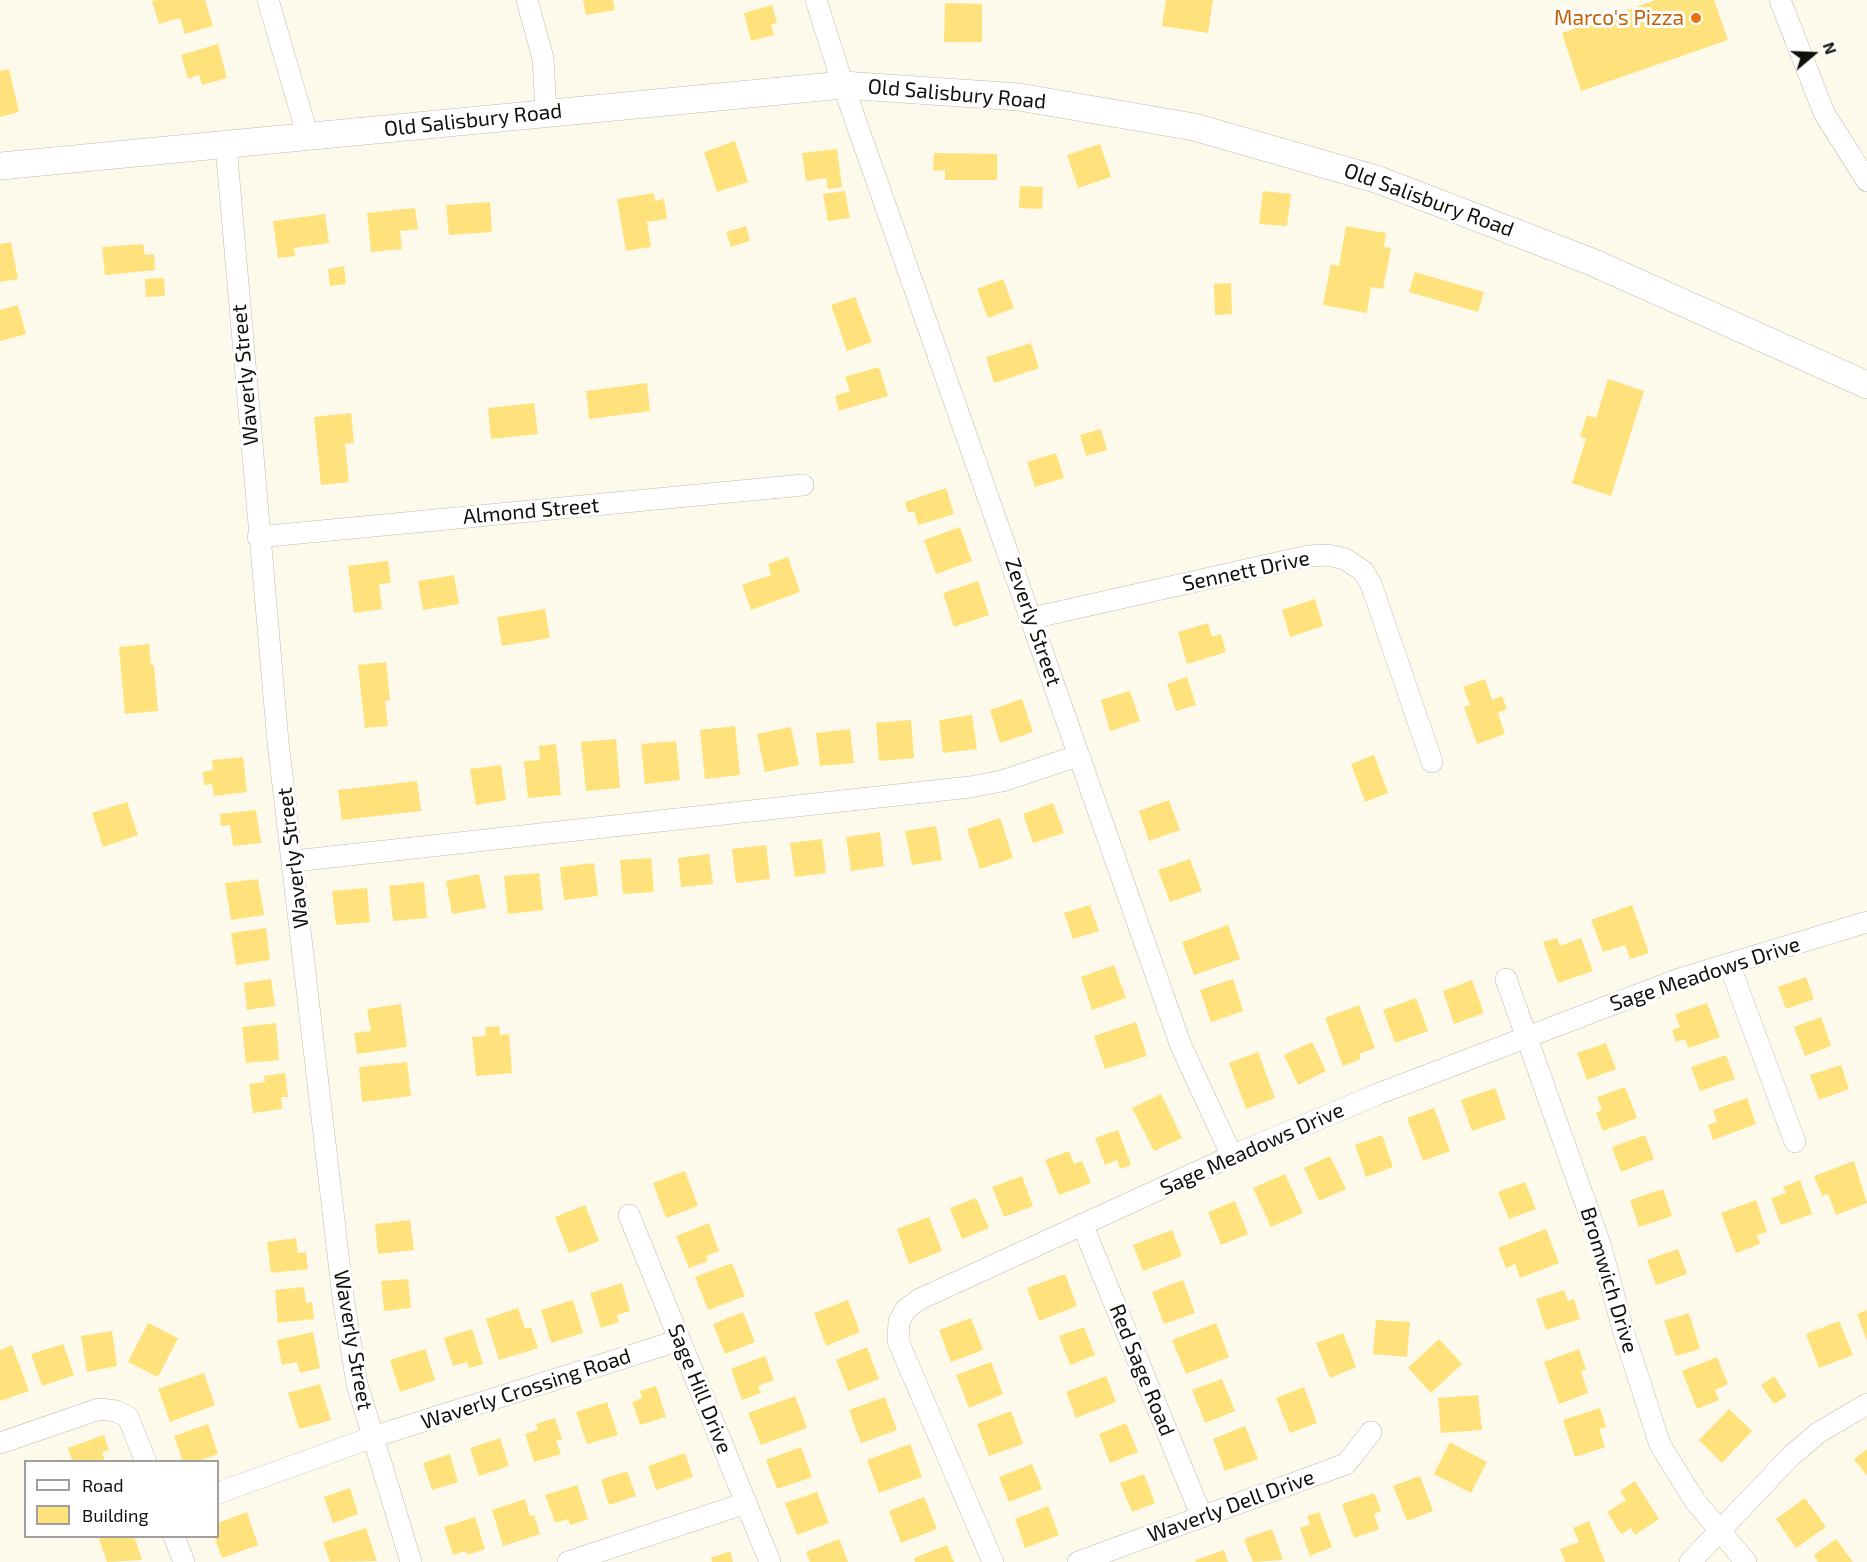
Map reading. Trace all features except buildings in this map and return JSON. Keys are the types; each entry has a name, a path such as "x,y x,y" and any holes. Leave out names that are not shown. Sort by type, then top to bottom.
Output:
{"main road":[{"name":"Old Salisbury Road","path":"0,166 843,85 931,89 1048,101 1194,127 1264,145 1378,180 1592,262 1867,385"}],"street":[{"path":"268,0 308,137"},
{"path":"527,0 543,58 546,112"},
{"name":"Zeverly Street","path":"816,0 843,85 1032,618 1077,756 1181,1046 1232,1156"},
{"path":"1780,0 1824,113 1867,181"},
{"name":"Waverly Street","path":"226,146 258,537 278,742 294,861 343,1297 357,1384 411,1562"},
{"name":"Almond Street","path":"258,537 803,485"},
{"name":"Sennett Drive","path":"1032,618 1308,556 1328,555 1345,559 1363,571 1371,584 1432,762"},
{"path":"294,861 970,787 1002,781 1077,756"},
{"name":"Sage Meadows Drive","path":"993,1562 898,1341 899,1321 906,1309 920,1299 1082,1224 1232,1156 1378,1094 1679,980 1867,922"},
{"path":"1729,964 1795,1142"},
{"name":"Bromwich Drive","path":"1506,979 1525,1038 1601,1247 1623,1330 1660,1445 1695,1501 1746,1562"},
{"name":"Sage Hill Drive","path":"629,1215 770,1562"},
{"name":"Red Sage Road","path":"1082,1224 1202,1517"},
{"name":"Waverly Crossing Road","path":"219,1493 373,1437 680,1340"},
{"path":"1690,1562 1792,1455 1818,1433 1867,1404"},
{"path":"0,1443 99,1409 116,1411 128,1417 146,1460"},
{"name":"Waverly Dell Drive","path":"1078,1562 1346,1464 1371,1432"},
{"path":"568,1562 746,1503"},
{"path":"175,1538 184,1562"}],"place":[{"name":"Marco's Pizza","path":"1696,18"}]}
